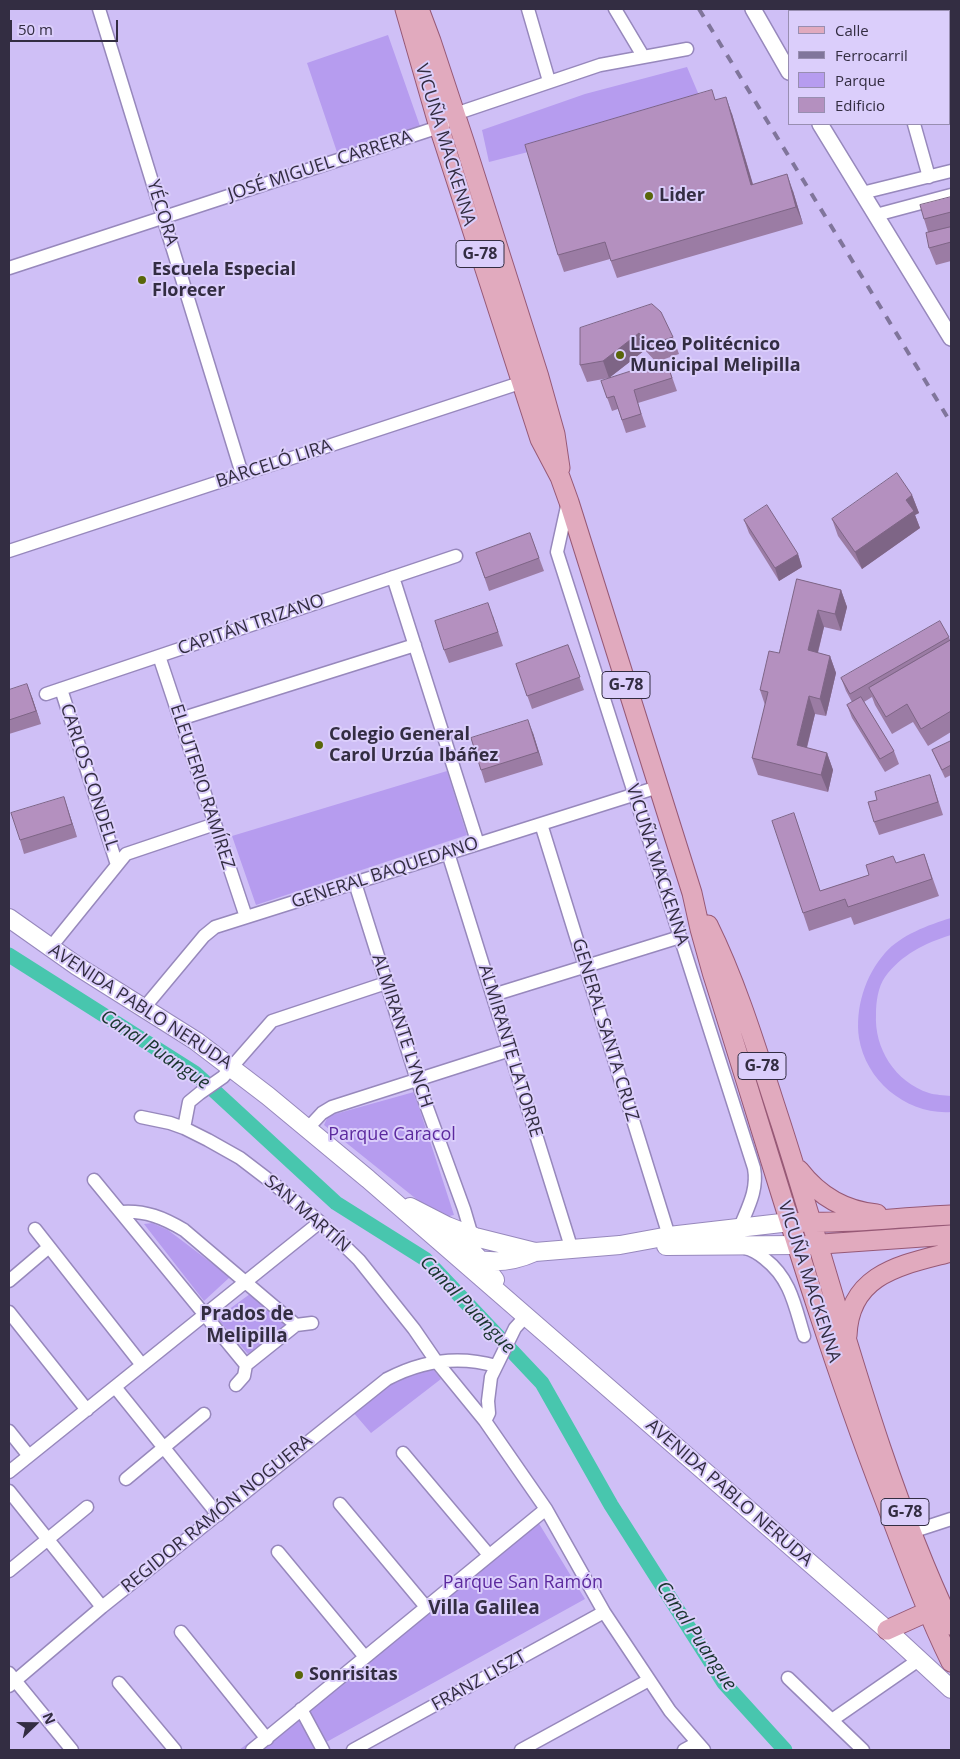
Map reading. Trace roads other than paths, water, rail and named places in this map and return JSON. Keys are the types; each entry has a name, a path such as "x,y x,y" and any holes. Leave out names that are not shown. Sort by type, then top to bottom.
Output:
{"main road":[{"name":"VICUÑA MACKENNA","path":"405,9 439,127 530,379"},
{"name":"VICUÑA MACKENNA","path":"419,9 455,114 530,379 540,439 560,477 569,502 692,893 712,972 797,1245 861,1438 906,1534 935,1608 951,1662"},
{"name":"VICUÑA MACKENNA","path":"692,893 714,936 753,1037 812,1223 906,1534"},
{"name":"AVENIDA PABLO NERUDA","path":"9,918 50,948 196,1041 228,1072 308,1128 451,1251 502,1292 526,1316 887,1630 951,1689"},
{"path":"792,1160 815,1188 837,1204 871,1214 905,1217"},
{"name":"AVENIDA PABLO NERUDA","path":"386,1194 447,1226 480,1260 502,1292"},
{"path":"447,1226 472,1236 535,1252 620,1245 669,1236 790,1222 853,1222 951,1215"},
{"path":"620,1245 797,1245 951,1236"},
{"path":"451,1251 480,1260 495,1262 517,1260"},
{"path":"502,1292 507,1268 517,1260 535,1252"},
{"path":"847,1343 854,1308 859,1297 872,1282 888,1270 898,1266 951,1252"},
{"name":"VICUÑA MACKENNA","path":"935,1608 951,1626"},
{"path":"887,1630 935,1608"}],"street":[{"name":"YÉCORA","path":"99,9 242,474"},
{"path":"528,9 549,82"},
{"path":"614,9 643,56"},
{"path":"753,9 788,70"},
{"name":"JOSÉ MIGUEL CARRERA","path":"9,268 439,127 455,114 600,65 687,48"},
{"path":"821,125 951,338"},
{"path":"914,125 929,176"},
{"path":"862,194 951,171"},
{"path":"876,215 951,194"},
{"name":"BARCELÓ LIRA","path":"9,551 530,379"},
{"name":"VICUÑA MACKENNA","path":"569,502 558,552 754,1168 756,1178 754,1193 740,1228"},
{"name":"CAPITÁN TRIZANO","path":"46,694 456,556"},
{"path":"394,577 478,844"},
{"path":"180,719 415,645"},
{"name":"ELEUTERIO RAMÍREZ","path":"159,656 246,917"},
{"name":"CARLOS CONDELL","path":"61,689 117,865"},
{"name":"GENERAL BAQUEDANO","path":"144,1008 208,932 215,927 658,787"},
{"path":"50,948 126,854 215,824"},
{"name":"GENERAL SANTA CRUZ","path":"541,824 669,1236"},
{"name":"ALMIRANTE LATORRE","path":"448,853 572,1250"},
{"name":"ALMIRANTE LYNCH","path":"354,883 417,1080 472,1236"},
{"path":"493,995 680,937"},
{"path":"185,1122 189,1102 228,1072 266,1026 276,1018 386,983"},
{"path":"308,1128 322,1113 332,1107 510,1050"},
{"name":"SAN MARTÍN","path":"141,1117 170,1123 185,1122 208,1140 240,1158 320,1222 346,1246 371,1274 425,1343 436,1361 485,1421 546,1509 604,1612 670,1711 700,1747"},
{"path":"94,1180 246,1365"},
{"path":"121,1212 146,1213 171,1223 196,1239 296,1325"},
{"path":"9,1472 320,1222"},
{"path":"35,1229 142,1365"},
{"name":"VICUÑA MACKENNA","path":"738,1246 752,1249 782,1275 788,1286 804,1336"},
{"path":"9,1281 49,1247"},
{"path":"9,1312 87,1410"},
{"path":"485,1421 488,1413 491,1377 516,1328 526,1316"},
{"path":"236,1385 244,1376 246,1365 296,1325 312,1323"},
{"name":"REGIDOR RAMÓN NOGUERA","path":"11,1680 380,1383 401,1372 436,1361 480,1361 496,1366"},
{"path":"114,1387 218,1515"},
{"path":"126,1478 204,1414"},
{"path":"9,1430 29,1456"},
{"path":"403,1453 489,1554"},
{"path":"9,1491 102,1607"},
{"path":"340,1504 426,1607"},
{"path":"9,1572 88,1507"},
{"path":"252,1750 546,1509"},
{"path":"906,1534 951,1519"},
{"path":"278,1552 365,1657"},
{"name":"FRANZ LISZT","path":"353,1750 604,1612"},
{"path":"181,1632 267,1739"},
{"path":"832,1720 920,1659"},
{"path":"788,1678 863,1750"},
{"path":"11,1680 72,1750"},
{"path":"521,1750 649,1680"},
{"path":"119,1683 175,1750"},
{"path":"301,1709 323,1750"},
{"path":"684,1750 700,1747"}],"waterway":[{"name":"Canal Puangue","path":"9,955 195,1073 336,1203 425,1259 542,1383 611,1505 724,1683 785,1750"}],"railway":[{"path":"699,9 951,423"}],"place":[{"name":"Lider","path":"649,196"},
{"name":"Escuela Especial Florecer","path":"142,280"},
{"name":"Liceo Politécnico Municipal Melipilla","path":"620,355"},
{"name":"Colegio General Carol Urzúa Ibáñez","path":"319,745"},
{"name":"Sonrisitas","path":"299,1675"}],"district":[{"name":"Prados de Melipilla","path":"247,1326"},
{"name":"Villa Galilea","path":"484,1609"}],"park label":[{"name":"Parque Caracol","path":"392,1135"},
{"name":"Parque San Ramón","path":"523,1583"}]}
